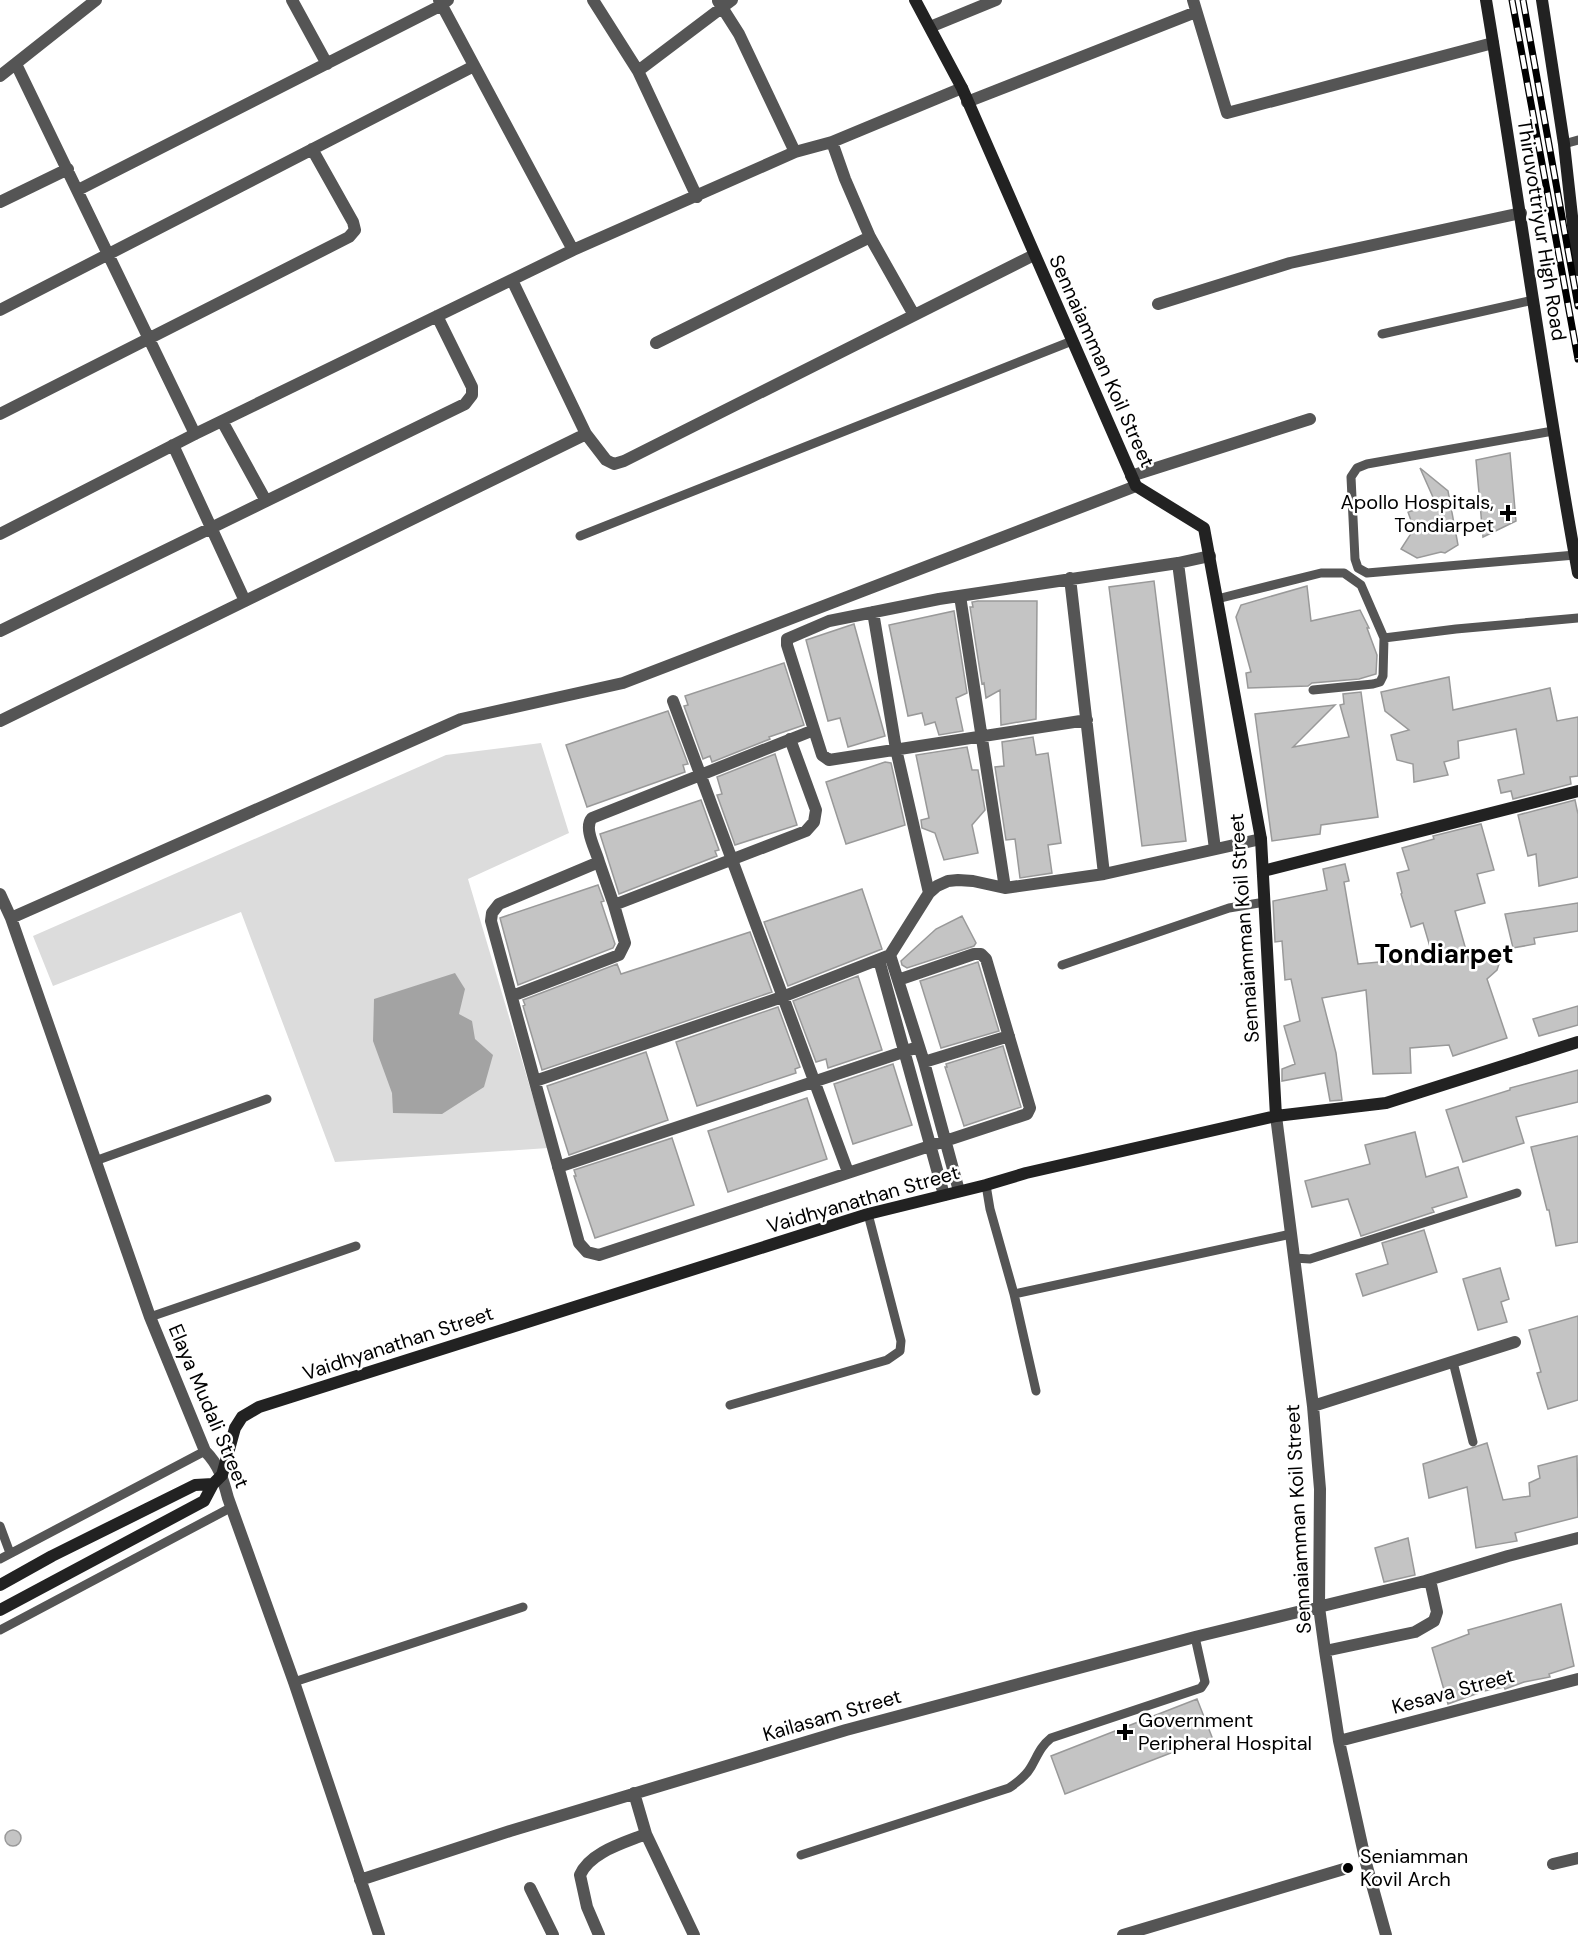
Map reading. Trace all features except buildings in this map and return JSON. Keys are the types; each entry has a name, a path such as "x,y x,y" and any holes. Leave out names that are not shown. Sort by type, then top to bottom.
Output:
{"main road":[{"name":"Sennaiamman Koil Street","path":"915,0 962,88 1134,481 1204,528 1261,839 1276,1116"},
{"name":"Thiruvottriyur High Road","path":"1486,0 1521,213 1552,431 1578,573"},
{"name":"Thiruvottriyur High Road","path":"1542,0 1564,144 1578,270"},
{"path":"1263,871 1578,791"},
{"name":"Vaidhyanathan Street","path":"0,1610 204,1500 218,1480 235,1428 242,1417 259,1407 868,1214 1026,1173 1276,1116 1386,1103 1578,1042"},
{"path":"0,1585 52,1556 195,1485 218,1480"}],"street":[{"path":"0,76 96,0"},
{"path":"292,0 327,64"},
{"path":"594,0 638,71 697,196"},
{"path":"930,27 996,0"},
{"path":"78,190 327,64 443,2 474,66 573,250"},
{"path":"638,71 724,2 795,152"},
{"path":"968,102 1194,6 1227,113 1493,43"},
{"path":"16,64 195,434"},
{"path":"0,310 474,66"},
{"path":"0,534 195,434 573,250 795,152 832,142 962,88"},
{"path":"832,142 870,237 914,315"},
{"path":"0,414 349,237 355,230 353,222 312,149"},
{"path":"0,202 68,169"},
{"path":"1158,304 1290,263 1521,213"},
{"path":"656,343 870,237"},
{"path":"512,280 586,434 606,460 614,464 1034,255"},
{"path":"0,631 465,404 472,395 472,387 437,316"},
{"path":"11,918 461,719 623,683 1134,481 1310,419"},
{"path":"222,421 266,501"},
{"path":"0,721 586,434"},
{"path":"173,445 245,601"},
{"path":"1088,720 829,760 822,755 787,639 829,621 873,612 1210,556"},
{"path":"1178,563 1215,849"},
{"path":"1070,578 1104,874"},
{"path":"960,596 1005,888"},
{"path":"873,612 896,748 929,893"},
{"path":"673,701 848,1172"},
{"path":"512,996 619,955 625,943 588,827 592,818 814,730"},
{"path":"614,905 806,831 814,822 816,810 790,739"},
{"path":"534,1081 782,997 884,958 929,893 948,881 973,880 1005,888 1104,874 1261,839"},
{"path":"600,862 499,904 492,913 491,921 579,1243 587,1252 598,1255 1027,1114 1030,1108 986,959 981,954 974,954 898,980"},
{"name":"Elaya Mudali Street","path":"0,894 11,918 150,1317 205,1451 216,1462 218,1480 232,1507 294,1682 379,1935"},
{"path":"884,958 898,980 924,1062 959,1191"},
{"path":"884,958 905,1051 944,1195"},
{"path":"924,1062 1009,1036"},
{"path":"558,1167 918,1047"},
{"name":"Sennaiamman Koil Street","path":"1276,1116 1313,1406 1320,1489 1319,1607 1339,1741 1366,1863 1386,1935"},
{"path":"1313,1406 1515,1342"},
{"name":"Kailasam Street","path":"360,1880 846,1730 1195,1637 1430,1580 1578,1538"},
{"path":"1325,1651 1415,1632 1434,1621 1437,1612 1430,1580"},
{"name":"Kesava Street","path":"1339,1741 1578,1679"},
{"path":"634,1794 646,1834 694,1935"},
{"path":"599,1935 587,1907 580,1875 587,1863 618,1845 646,1834"},
{"path":"1553,1864 1578,1858"},
{"path":"1123,1935 1143,1932 1366,1863"},
{"path":"530,1888 553,1935"}],"lane":[{"path":"1564,144 1578,140"},
{"path":"1382,334 1533,300"},
{"path":"580,536 1072,341"},
{"path":"1552,431 1367,464 1357,468 1351,477 1355,559 1358,568 1367,573 1575,555"},
{"path":"1217,599 1321,573 1344,573 1361,585 1384,638 1383,676 1380,682 1373,684 1313,690"},
{"path":"1384,638 1578,618"},
{"path":"1062,965 1229,909 1265,902"},
{"path":"95,1161 267,1099"},
{"path":"986,1185 1036,1391"},
{"path":"1294,1258 1310,1259 1518,1193"},
{"path":"730,1405 887,1360 900,1351 901,1341 868,1214"},
{"path":"1014,1294 1291,1234"},
{"path":"150,1317 356,1245"},
{"path":"1453,1362 1473,1442"},
{"path":"0,1559 205,1451"},
{"path":"0,1630 232,1507"},
{"path":"0,1526 10,1553"},
{"path":"294,1682 522,1607"},
{"path":"801,1855 1009,1788 1022,1779 1031,1768 1037,1752 1051,1738 1201,1688 1205,1682 1195,1637"}],"shaded area":[{"path":"541,743 569,833 468,879 548,1148 335,1162 241,912 53,986 33,936 446,755"},
{"path":"455,973 465,989 459,1014 472,1021 475,1039 493,1055 484,1087 442,1114 393,1113 392,1093 373,1041 374,999"}],"railway":[{"path":"1512,0 1578,359"},
{"path":"1523,0 1578,306"}],"place":[{"name":"Apollo Hospitals, Tondiarpet","path":"1508,513"},
{"name":"Government Peripheral Hospital","path":"1125,1732"},
{"name":"Seniamman Kovil Arch","path":"1348,1868"}],"district":[{"name":"Tondiarpet","path":"1444,954"}]}
